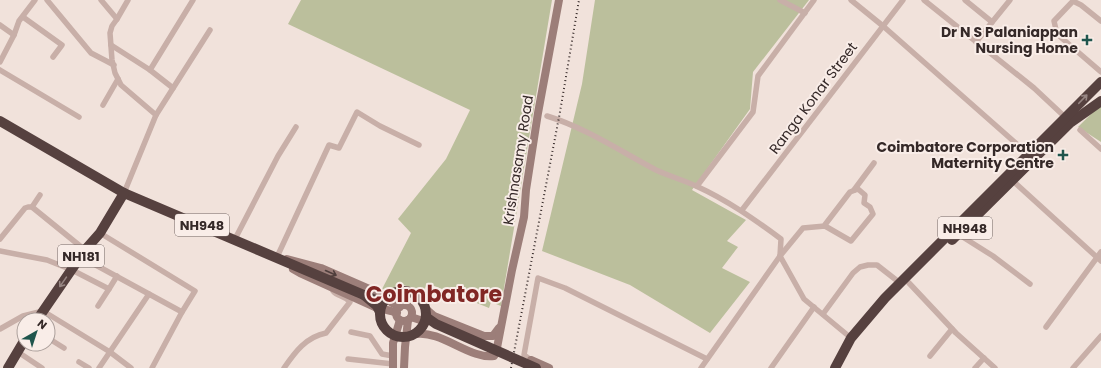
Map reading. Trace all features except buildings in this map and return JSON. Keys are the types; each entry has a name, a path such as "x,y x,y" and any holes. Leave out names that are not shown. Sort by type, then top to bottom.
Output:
{"highway":[{"name":"NH948","path":"835,368 851,338 885,298 904,283 958,234 1013,181 1054,134 1065,117 1101,82"},
{"name":"NH948","path":"842,368 857,340 904,283 1028,154 1101,101"},
{"path":"0,121 124,193"},
{"name":"NH948","path":"124,193 378,301 384,301"},
{"name":"NH181","path":"43,311 83,253 100,233 124,193"},
{"path":"380,312 384,301 396,292 404,291 411,293 423,302 422,322 411,336 400,337"},
{"name":"NH948","path":"364,295 377,306 383,326 387,331 400,337"},
{"path":"422,322 430,321 532,365"},
{"path":"422,322 426,327 522,368"},
{"path":"8,368 18,352"}],"main road":[{"name":"Krishnasamy Road","path":"422,322 425,333 484,356 492,356 496,353 524,217 526,190 538,114 559,0"},
{"path":"279,258 300,273 334,289 375,307 422,322 434,316 484,336 493,336 501,324"},
{"path":"279,258 321,268 383,296 392,303 403,315 405,346 404,368"},
{"path":"394,364 393,343 403,315"},
{"path":"394,364 400,337"},
{"path":"532,365 549,368"}],"street":[{"path":"0,62 14,35 19,21 36,0"},
{"path":"47,0 91,53 114,66"},
{"path":"101,0 117,19"},
{"path":"128,0 112,26 110,33 114,66 121,85 156,115"},
{"path":"150,70 193,0"},
{"path":"780,0 804,13"},
{"path":"697,186 753,112 758,76 814,0"},
{"path":"851,0 883,26 1028,154"},
{"name":"Ranga Konar Street","path":"742,210 903,0"},
{"path":"924,0 1034,88 1065,117"},
{"path":"965,0 992,22"},
{"path":"976,42 1010,0"},
{"path":"1101,21 1081,5 1073,1 1054,21 1057,34 1101,72"},
{"path":"22,17 62,45 53,57"},
{"path":"0,25 14,35"},
{"path":"124,193 156,115 210,30"},
{"path":"111,45 150,70 173,88"},
{"path":"0,70 79,117"},
{"path":"103,106 118,79"},
{"path":"279,258 329,145 339,148 357,112 380,126 419,145"},
{"path":"547,116 567,122 657,170 697,186 742,210 781,239 780,256 804,299 851,338"},
{"path":"235,239 278,156 296,127"},
{"path":"1080,130 1101,149"},
{"path":"824,226 874,163"},
{"path":"1013,181 1099,259"},
{"path":"701,368 780,256 804,228 824,226 851,241 873,214 870,207 864,203 865,194 858,189 854,190"},
{"path":"32,208 40,194"},
{"path":"0,239 28,206 83,253 117,276 182,312"},
{"path":"100,233 195,291 152,368"},
{"path":"958,234 993,256 1030,284"},
{"path":"0,251 47,260 72,270 109,289"},
{"path":"1046,327 1099,259 1101,252"},
{"path":"823,314 853,273 860,267 876,265 904,283 952,330 995,368"},
{"path":"98,306 117,276"},
{"path":"532,365 524,355 538,278 565,288 707,359"},
{"path":"284,368 297,350 316,335 326,333 350,302 346,297 335,294 333,291 334,289"},
{"path":"99,368 131,323 149,294"},
{"path":"771,368 814,307"},
{"path":"0,329 23,316 43,311 110,352 132,368"},
{"path":"930,356 952,330"},
{"path":"351,332 370,336 382,354 394,364"},
{"path":"1073,368 1101,336"},
{"path":"56,343 64,348"},
{"path":"18,352 42,368"},
{"path":"975,368 984,358"},
{"path":"348,359 394,364"},
{"path":"79,362 89,368"}],"green space":[{"path":"301,0 552,0 501,306 491,302 489,308 427,283 424,291 403,285 381,291 411,233 398,219 446,159 470,110 288,24"},
{"path":"595,0 809,0 753,72 750,109 692,190 746,220 727,241 738,247 722,268 750,282 710,333 630,285 542,251 582,84"},
{"path":"1101,104 1101,142 1078,127"}],"railway":[{"path":"511,368 560,112 579,0"}],"place":[{"name":"Dr N S Palaniappan Nursing Home","path":"1087,40"},
{"name":"Coimbatore Corporation Maternity Centre","path":"1063,155"}],"district":[{"name":"Coimbatore","path":"434,294"}]}
